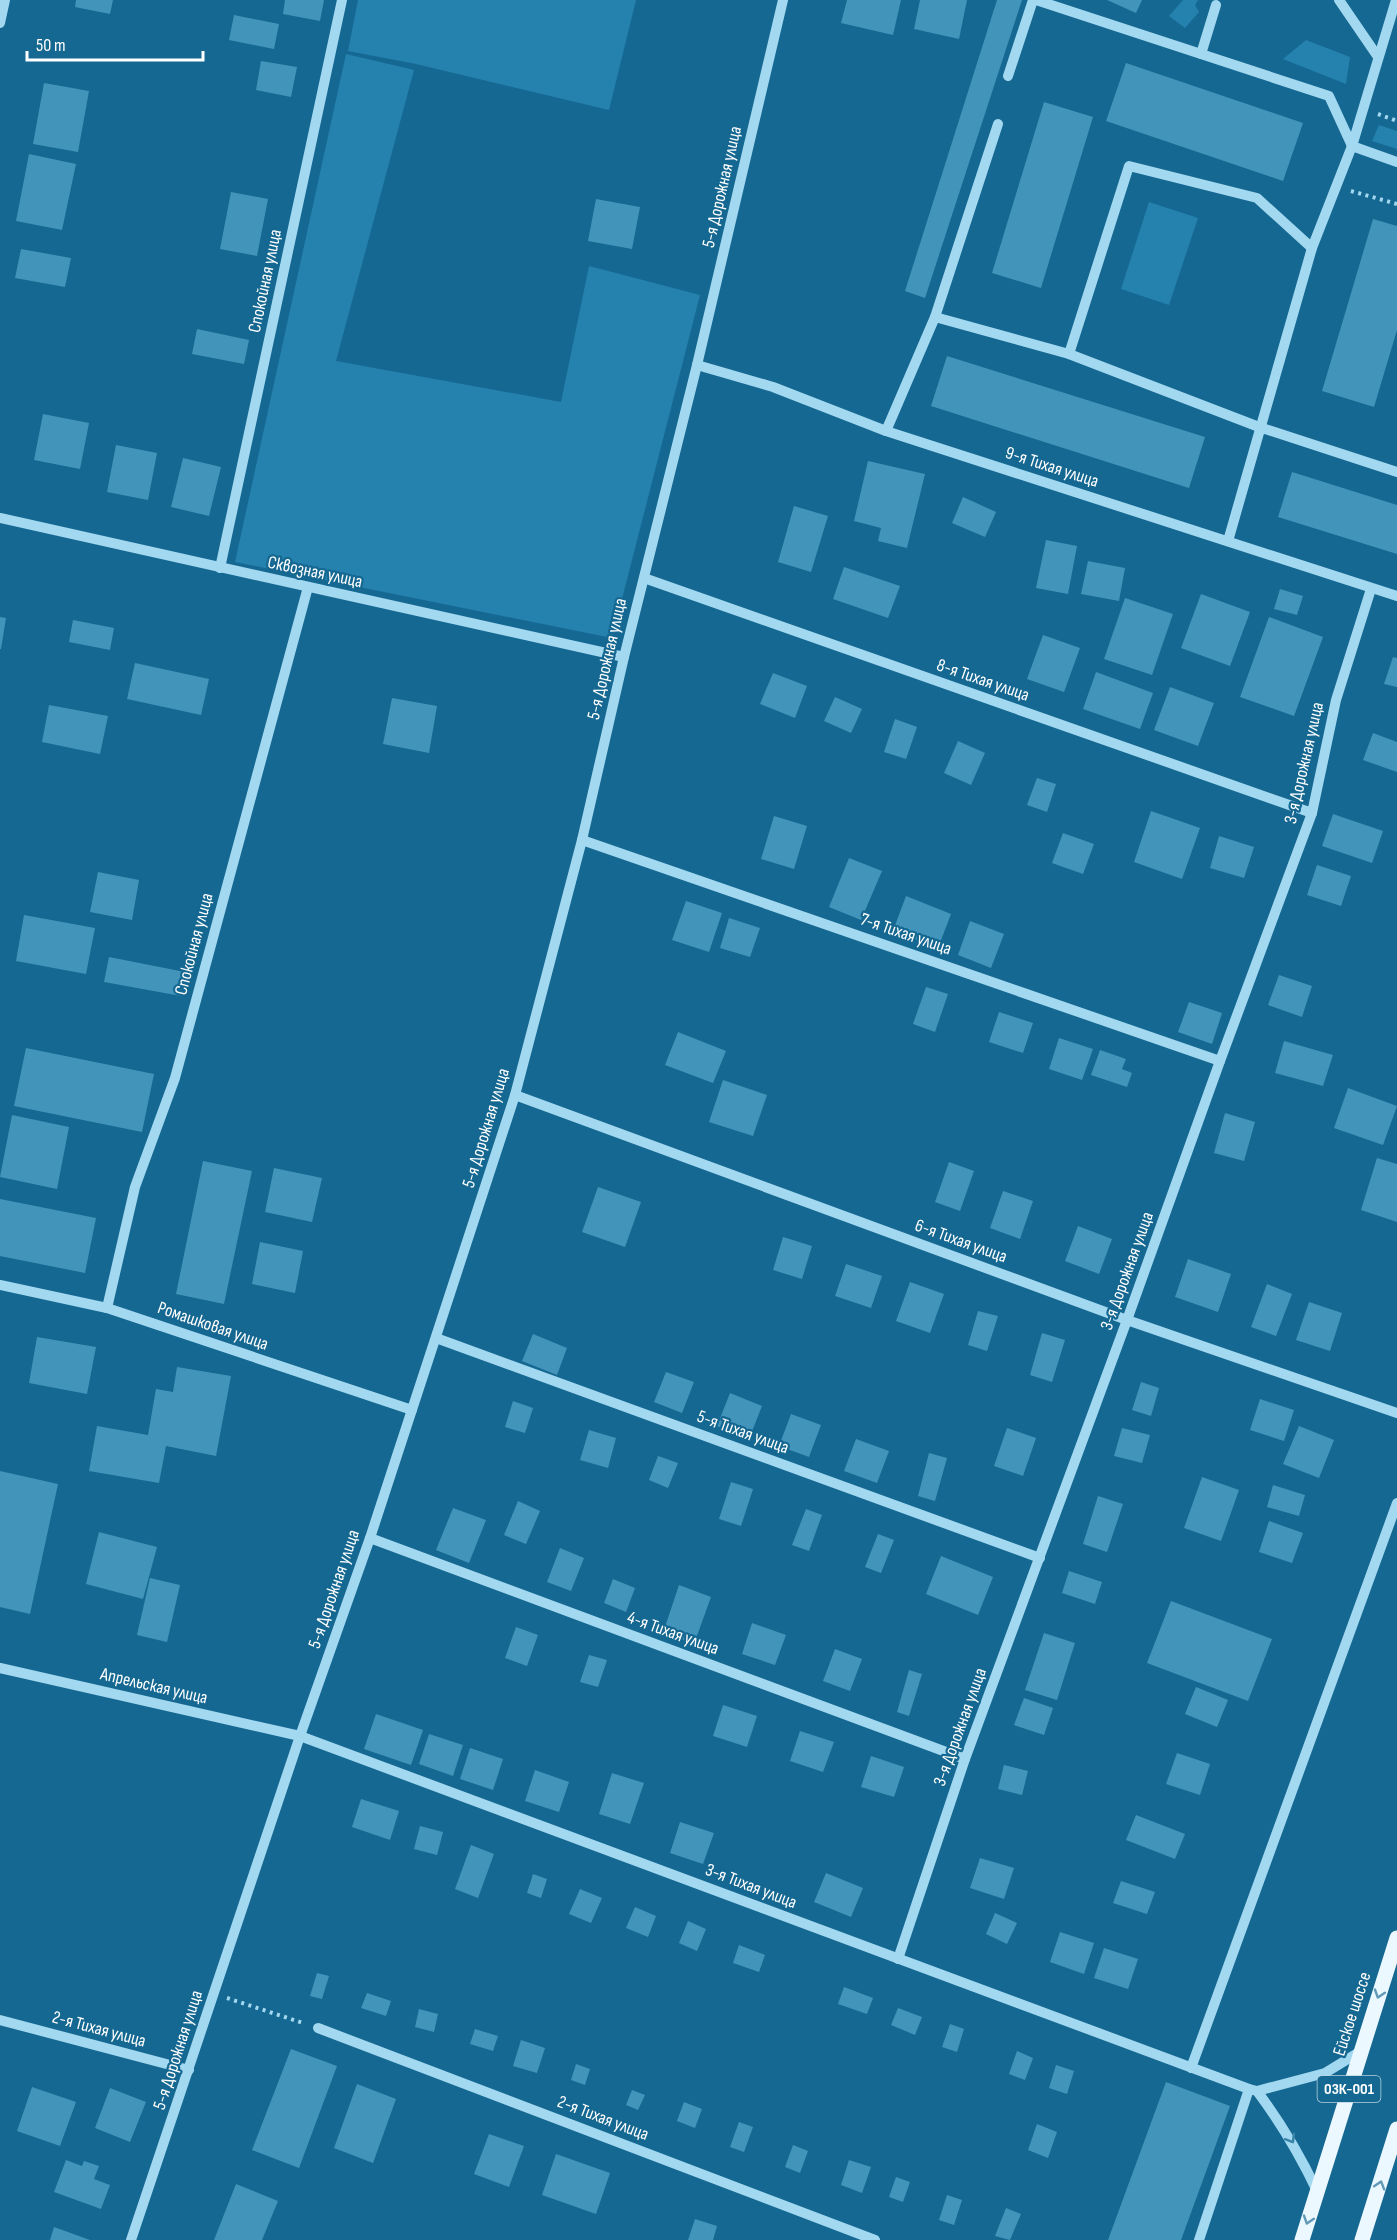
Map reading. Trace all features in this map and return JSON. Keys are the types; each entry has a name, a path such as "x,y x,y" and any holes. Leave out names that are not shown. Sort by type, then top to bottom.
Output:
{"main road":[{"name":"Ейское шоссе","path":"1302,2240 1397,1938"},
{"path":"1362,2240 1397,2130"}],"street":[{"path":"0,23 5,0"},
{"name":"Спокойная улица","path":"220,568 342,0"},
{"name":"5-я Дорожная улица","path":"131,2240 300,1736 370,1538 515,1095 582,840 624,657 698,365 783,0"},
{"path":"1008,76 1034,0 1329,96 1352,146 1397,162"},
{"path":"1339,0 1378,57"},
{"path":"1228,541 1312,248 1352,146 1396,0"},
{"path":"1201,54 1216,5"},
{"path":"886,431 935,316 998,124"},
{"path":"1069,354 1129,166 1257,198 1312,248"},
{"path":"935,316 1069,354 1259,427 1397,472"},
{"name":"9-я Тихая улица","path":"698,365 773,387 886,431 1397,596"},
{"name":"Сквозная улица","path":"0,519 624,657"},
{"name":"8-я Тихая улица","path":"644,578 1312,813"},
{"name":"Спокойная улица","path":"107,1308 135,1187 175,1077 308,587"},
{"name":"3-я Дорожная улица","path":"898,1959 965,1759 1312,813 1336,700 1371,589"},
{"name":"7-я Тихая улица","path":"582,840 1220,1060"},
{"name":"6-я Тихая улица","path":"515,1095 1127,1320 1397,1413"},
{"name":"Ромашковая улица","path":"0,1286 107,1308 412,1410"},
{"name":"5-я Тихая улица","path":"436,1338 1040,1558"},
{"path":"1191,2068 1397,1503"},
{"name":"4-я Тихая улица","path":"370,1538 965,1759"},
{"name":"Апрельская улица","path":"0,1668 300,1736"},
{"name":"3-я Тихая улица","path":"300,1736 1253,2090"},
{"name":"2-я Тихая улица","path":"0,2020 189,2070"},
{"name":"2-я Тихая улица","path":"318,2028 875,2240"},
{"path":"1253,2090 1325,2073 1361,2050"},
{"path":"1253,2090 1281,2122 1317,2191"},
{"path":"1199,2240 1253,2090"}],"path":[{"path":"1336,187 1397,204"},
{"path":"214,1994 318,2028"}],"shaded area":[{"path":"358,0 636,0 609,110 416,64 348,51"},
{"path":"1183,0 1198,0 1195,5 1199,12 1185,28 1169,16"},
{"path":"1306,40 1350,57 1346,84 1283,59"},
{"path":"346,54 414,70 336,361 561,402 589,266 700,295 612,638 235,562"},
{"path":"1379,125 1397,131 1397,149 1372,141"},
{"path":"1149,202 1198,218 1169,305 1121,289"}],"building":[{"path":"76,0 113,0 110,14 75,7"},
{"path":"285,0 324,0 320,21 283,14"},
{"path":"847,0 901,0 893,35 841,23"},
{"path":"920,0 967,0 959,39 914,29"},
{"path":"997,0 1022,0 925,298 905,291"},
{"path":"1107,0 1142,0 1136,13"},
{"path":"234,15 279,24 274,49 229,40"},
{"path":"261,61 297,67 291,97 256,90"},
{"path":"1126,63 1303,123 1283,181 1106,121"},
{"path":"44,83 89,91 78,152 33,144"},
{"path":"1044,102 1093,117 1041,288 992,273"},
{"path":"29,154 76,164 62,230 16,221"},
{"path":"231,192 268,199 257,256 220,249"},
{"path":"596,199 640,207 632,249 588,241"},
{"path":"1373,219 1397,226 1397,330 1374,407 1322,391"},
{"path":"21,249 71,258 65,287 15,278"},
{"path":"197,329 249,340 244,364 192,354"},
{"path":"947,356 1205,437 1189,488 931,406"},
{"path":"43,414 89,423 80,469 34,460"},
{"path":"116,445 157,453 148,500 107,492"},
{"path":"183,458 221,467 209,516 171,507"},
{"path":"868,461 925,474 907,548 878,541 881,528 854,521"},
{"path":"1292,472 1397,505 1397,554 1278,517"},
{"path":"963,497 996,512 985,537 952,523"},
{"path":"794,506 828,516 811,572 778,562"},
{"path":"1046,540 1077,546 1068,594 1036,588"},
{"path":"1088,561 1125,568 1119,601 1081,594"},
{"path":"844,567 900,586 888,618 833,599"},
{"path":"1280,589 1303,596 1297,615 1274,609"},
{"path":"1201,594 1250,612 1230,666 1181,648"},
{"path":"1125,598 1173,614 1152,675 1104,659"},
{"path":"0,617 6,618 1,649 0,649"},
{"path":"1269,617 1323,637 1294,716 1240,697"},
{"path":"73,620 114,628 110,650 69,642"},
{"path":"1043,635 1080,648 1064,692 1027,679"},
{"path":"1393,657 1397,658 1397,687 1384,684"},
{"path":"135,663 209,679 201,715 127,699"},
{"path":"1096,672 1153,693 1140,729 1083,709"},
{"path":"773,673 807,686 795,718 760,704"},
{"path":"1170,687 1214,703 1198,746 1154,730"},
{"path":"835,697 862,709 851,733 824,721"},
{"path":"392,698 437,706 429,753 383,744"},
{"path":"49,705 108,716 100,754 42,742"},
{"path":"895,719 917,727 906,759 884,752"},
{"path":"1373,733 1397,742 1397,772 1363,760"},
{"path":"958,741 985,753 971,785 944,773"},
{"path":"1037,778 1056,784 1047,812 1027,805"},
{"path":"1151,811 1200,828 1182,879 1134,862"},
{"path":"1333,814 1383,831 1372,863 1322,846"},
{"path":"774,816 807,826 794,869 761,859"},
{"path":"1063,833 1094,844 1083,874 1052,863"},
{"path":"1219,836 1254,847 1244,878 1210,868"},
{"path":"849,858 882,871 861,920 829,907"},
{"path":"1317,865 1351,876 1341,906 1307,895"},
{"path":"98,872 139,880 132,920 90,912"},
{"path":"906,896 951,914 938,948 893,931"},
{"path":"686,901 722,913 709,952 672,940"},
{"path":"24,915 95,928 86,974 16,961"},
{"path":"729,918 760,928 750,957 720,948"},
{"path":"970,921 1004,934 991,968 958,955"},
{"path":"109,957 185,972 181,996 104,982"},
{"path":"1279,975 1312,986 1302,1017 1268,1005"},
{"path":"926,987 948,994 935,1032 913,1024"},
{"path":"1189,1002 1222,1013 1212,1044 1178,1032"},
{"path":"999,1012 1033,1023 1023,1053 989,1042"},
{"path":"678,1032 726,1051 713,1083 665,1065"},
{"path":"1059,1038 1093,1049 1082,1080 1049,1069"},
{"path":"1284,1041 1333,1055 1323,1086 1275,1073"},
{"path":"26,1048 154,1074 142,1132 14,1106"},
{"path":"1100,1050 1126,1059 1122,1069 1132,1073 1127,1087 1091,1075"},
{"path":"723,1080 767,1095 753,1136 709,1122"},
{"path":"1348,1088 1397,1106 1383,1145 1334,1128"},
{"path":"1225,1113 1255,1122 1244,1161 1214,1153"},
{"path":"12,1115 69,1127 57,1189 0,1177"},
{"path":"1377,1158 1397,1164 1397,1222 1361,1210"},
{"path":"203,1161 252,1171 224,1304 176,1294"},
{"path":"949,1162 974,1171 960,1211 935,1202"},
{"path":"274,1168 322,1178 312,1222 265,1212"},
{"path":"598,1187 641,1202 625,1247 582,1232"},
{"path":"1003,1191 1033,1201 1020,1239 990,1228"},
{"path":"0,1199 96,1218 85,1273 0,1256"},
{"path":"1078,1226 1112,1239 1099,1274 1065,1261"},
{"path":"783,1237 812,1246 802,1279 773,1270"},
{"path":"260,1242 303,1251 295,1293 252,1284"},
{"path":"1188,1259 1231,1274 1218,1312 1175,1297"},
{"path":"846,1264 882,1276 871,1308 835,1296"},
{"path":"910,1282 944,1294 930,1333 896,1321"},
{"path":"1267,1284 1292,1294 1276,1336 1251,1327"},
{"path":"1309,1302 1342,1313 1330,1351 1296,1340"},
{"path":"978,1311 998,1316 987,1351 968,1345"},
{"path":"1042,1333 1065,1340 1052,1382 1030,1375"},
{"path":"533,1334 567,1348 557,1375 522,1361"},
{"path":"37,1337 96,1347 87,1394 29,1383"},
{"path":"177,1367 231,1376 216,1456 166,1446 159,1483 89,1471 97,1426 148,1435 156,1389 173,1392"},
{"path":"666,1372 694,1382 682,1413 654,1402"},
{"path":"1141,1382 1159,1388 1151,1416 1132,1410"},
{"path":"730,1393 762,1406 749,1439 717,1426"},
{"path":"1260,1399 1294,1410 1284,1441 1250,1430"},
{"path":"513,1401 533,1408 525,1433 505,1427"},
{"path":"791,1414 821,1425 809,1457 779,1446"},
{"path":"1299,1426 1334,1440 1319,1478 1283,1464"},
{"path":"1007,1428 1036,1438 1023,1476 994,1466"},
{"path":"1122,1428 1150,1435 1142,1463 1114,1456"},
{"path":"589,1430 616,1438 608,1468 580,1460"},
{"path":"856,1439 889,1451 877,1483 844,1471"},
{"path":"929,1453 947,1458 935,1501 918,1496"},
{"path":"658,1456 678,1463 668,1488 649,1480"},
{"path":"0,1471 58,1484 30,1614 0,1607"},
{"path":"1202,1477 1239,1490 1221,1541 1184,1528"},
{"path":"731,1482 753,1489 741,1526 719,1519"},
{"path":"1273,1485 1305,1495 1299,1516 1267,1507"},
{"path":"1098,1496 1123,1504 1107,1552 1083,1544"},
{"path":"518,1501 540,1511 526,1544 504,1535"},
{"path":"453,1508 486,1520 469,1563 436,1550"},
{"path":"806,1509 822,1515 809,1551 792,1545"},
{"path":"1269,1521 1303,1533 1292,1563 1259,1552"},
{"path":"99,1532 157,1547 143,1599 86,1584"},
{"path":"878,1534 894,1540 881,1573 865,1567"},
{"path":"560,1548 584,1558 571,1591 547,1582"},
{"path":"941,1556 993,1577 978,1615 926,1594"},
{"path":"1069,1571 1102,1582 1095,1604 1062,1593"},
{"path":"150,1578 180,1585 167,1642 137,1635"},
{"path":"613,1579 635,1588 626,1612 604,1603"},
{"path":"679,1585 711,1597 694,1644 663,1633"},
{"path":"1171,1601 1272,1639 1248,1701 1147,1663"},
{"path":"752,1623 786,1635 775,1665 742,1654"},
{"path":"516,1627 538,1635 527,1666 505,1658"},
{"path":"1044,1633 1075,1643 1057,1700 1025,1690"},
{"path":"835,1649 862,1659 850,1691 823,1681"},
{"path":"589,1655 607,1660 598,1687 580,1682"},
{"path":"909,1670 922,1674 909,1716 897,1712"},
{"path":"1196,1687 1228,1700 1217,1727 1185,1714"},
{"path":"1024,1698 1053,1708 1044,1735 1014,1725"},
{"path":"723,1705 757,1716 747,1747 713,1736"},
{"path":"376,1714 423,1730 411,1765 364,1749"},
{"path":"800,1731 834,1742 823,1772 790,1761"},
{"path":"429,1734 463,1745 453,1776 419,1764"},
{"path":"470,1748 503,1759 493,1790 460,1779"},
{"path":"1177,1753 1210,1764 1200,1795 1166,1784"},
{"path":"871,1756 904,1767 894,1797 861,1787"},
{"path":"1004,1765 1028,1771 1022,1795 998,1789"},
{"path":"535,1770 569,1782 559,1812 525,1801"},
{"path":"612,1773 644,1783 630,1824 599,1814"},
{"path":"361,1799 399,1811 390,1840 352,1827"},
{"path":"1136,1815 1185,1834 1175,1859 1126,1840"},
{"path":"680,1822 714,1833 703,1864 670,1853"},
{"path":"420,1826 443,1832 437,1855 414,1849"},
{"path":"471,1845 494,1854 478,1898 455,1889"},
{"path":"980,1858 1014,1868 1004,1899 970,1888"},
{"path":"826,1873 863,1888 851,1917 814,1902"},
{"path":"533,1874 547,1879 541,1898 527,1893"},
{"path":"1121,1881 1155,1892 1147,1914 1113,1903"},
{"path":"580,1889 602,1898 591,1923 569,1914"},
{"path":"635,1907 656,1916 648,1937 626,1928"},
{"path":"995,1913 1017,1923 1007,1944 986,1934"},
{"path":"688,1921 706,1929 697,1951 679,1943"},
{"path":"1060,1932 1094,1943 1084,1974 1050,1962"},
{"path":"739,1945 765,1955 759,1972 733,1963"},
{"path":"1104,1948 1138,1959 1128,1989 1094,1978"},
{"path":"317,1973 329,1976 322,1999 310,1996"},
{"path":"844,1987 873,1998 867,2014 838,2004"},
{"path":"367,1993 391,2001 386,2016 361,2008"},
{"path":"898,2008 922,2017 915,2035 891,2025"},
{"path":"419,2009 438,2014 434,2032 415,2027"},
{"path":"950,2024 964,2029 957,2052 942,2047"},
{"path":"475,2029 498,2036 493,2051 470,2044"},
{"path":"521,2040 545,2048 537,2073 513,2066"},
{"path":"291,2049 337,2066 299,2168 252,2150"},
{"path":"1017,2051 1033,2058 1025,2080 1009,2074"},
{"path":"576,2064 590,2069 585,2085 571,2080"},
{"path":"1056,2065 1074,2071 1067,2094 1049,2088"},
{"path":"1166,2082 1230,2106 1181,2240 1108,2240"},
{"path":"357,2084 396,2099 373,2163 334,2148"},
{"path":"32,2087 76,2102 60,2146 17,2131"},
{"path":"110,2088 146,2102 130,2142 95,2128"},
{"path":"632,2090 645,2095 638,2110 626,2105"},
{"path":"684,2102 702,2109 695,2128 677,2121"},
{"path":"739,2122 753,2127 744,2152 730,2147"},
{"path":"1037,2124 1057,2132 1048,2158 1028,2150"},
{"path":"489,2134 524,2146 509,2187 474,2174"},
{"path":"793,2145 808,2151 800,2173 785,2167"},
{"path":"556,2154 610,2173 596,2214 542,2195"},
{"path":"66,2160 82,2166 84,2161 99,2166 94,2179 110,2185 101,2209 54,2192"},
{"path":"849,2160 871,2167 862,2193 841,2185"},
{"path":"896,2177 910,2182 903,2202 889,2197"},
{"path":"236,2184 278,2201 262,2240 214,2240"},
{"path":"947,2195 962,2200 954,2225 939,2220"},
{"path":"1006,2208 1021,2214 1010,2240 995,2236"},
{"path":"695,2219 717,2226 713,2240 688,2240"},
{"path":"54,2227 90,2240 50,2240"}]}
